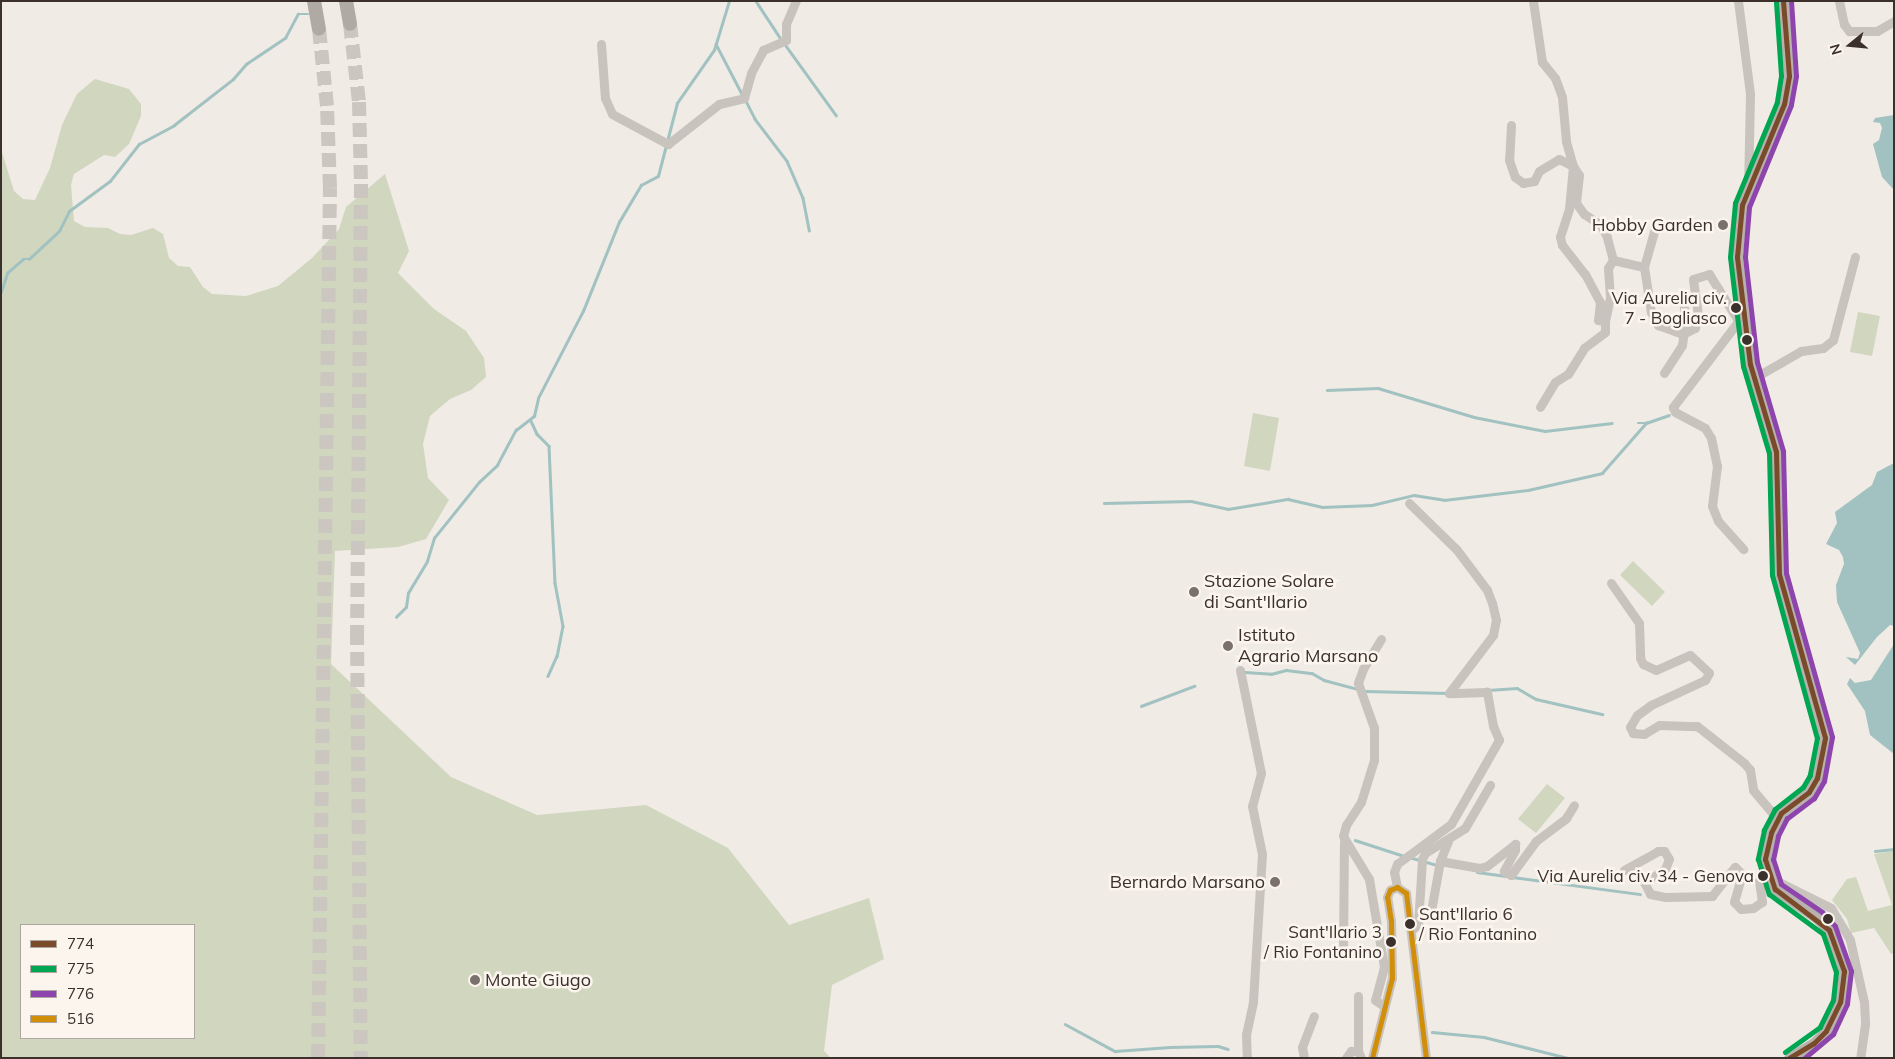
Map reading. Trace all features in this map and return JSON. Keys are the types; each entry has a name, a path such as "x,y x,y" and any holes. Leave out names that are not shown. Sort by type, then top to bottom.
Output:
{"highway":[{"path":"314,1 319,28"},
{"path":"346,1 350,24"}],"main road":[{"path":"1783,1 1788,76 1784,104 1775,132 1748,186 1738,230 1737,257 1740,324 1776,452 1777,555 1783,594 1825,738 1817,778 1809,792 1786,807 1777,819 1766,846 1765,859 1769,877 1779,893 1817,918 1829,930 1844,971 1840,1002 1826,1031 1814,1043 1790,1058"}],"street":[{"path":"601,44 605,98 612,114 668,144 713,108 744,98 751,73 763,50 786,40 786,24 796,1"},
{"path":"1533,1 1542,62 1554,78 1566,125 1572,166 1569,209 1560,237 1562,245 1586,274 1600,302 1598,320 1606,321"},
{"path":"1738,1 1750,94 1748,186"},
{"path":"1839,1 1844,24 1849,31 1877,31 1894,21"},
{"path":"1511,125 1508,155 1516,177 1523,183 1534,180 1539,171 1559,159 1572,166 1579,175 1576,196 1578,208 1605,231 1612,260 1608,268 1610,297 1605,332 1584,348 1568,374 1555,382 1540,408"},
{"path":"1655,228 1644,267 1651,312 1658,325 1683,334 1695,328 1698,315 1692,286 1693,279 1700,275 1713,276 1740,324 1673,407 1675,412 1705,428 1711,438 1717,466 1712,506 1718,521 1743,549"},
{"path":"1754,378 1800,350 1828,345 1836,329 1855,257"},
{"path":"1612,260 1644,267"},
{"path":"1664,373 1682,345 1686,318 1682,303"},
{"path":"1409,503 1457,550 1487,590 1496,620 1493,635 1449,694 1487,692 1493,726 1499,740 1452,824 1397,864 1394,872 1397,887 1406,893 1426,1058"},
{"path":"1611,583 1639,623 1640,658 1643,664 1656,670 1690,655 1708,673 1705,680 1644,710 1630,727 1634,733 1644,734 1659,725 1697,726 1744,763 1750,770 1753,790 1777,819"},
{"path":"1343,952 1343,831 1361,802 1374,760 1374,728 1358,683 1363,669 1381,639"},
{"path":"1240,670 1261,774 1252,806 1262,854 1253,1002 1246,1034 1247,1058"},
{"path":"1411,930 1418,925 1422,859 1425,853 1448,841 1465,828 1490,785"},
{"path":"1440,861 1478,868 1492,863 1515,844 1515,850 1504,871 1511,875 1536,841 1566,818 1574,805"},
{"path":"1431,911 1440,861 1448,841"},
{"path":"1344,842 1363,865 1369,880 1384,967 1375,1000 1384,1006"},
{"path":"1624,870 1658,851 1664,851 1669,855 1668,864 1665,869 1648,877 1644,882 1645,888 1658,896 1698,897 1716,894 1730,870 1737,867 1742,874 1734,902 1742,909 1753,908 1762,902 1759,881 1769,877 1831,908 1850,940 1864,1002 1860,1058"},
{"path":"1372,1058 1393,969 1387,897 1390,890 1397,887"},
{"path":"1346,1058 1351,1051 1360,1054 1358,996"},
{"path":"1304,1058 1302,1047 1314,1016"}],"green space":[{"path":"95,79 129,89 141,104 141,116 129,144 115,157 104,155 74,174 71,185 74,221 85,227 108,228 120,234 131,235 153,228 163,234 169,258 178,266 190,267 203,287 212,294 246,296 278,286 312,258 339,229 346,207 385,174 409,251 398,273 434,309 466,331 484,358 486,377 471,390 450,399 430,416 423,444 428,478 449,500 426,539 398,547 335,551 331,664 451,777 537,815 646,805 728,848 789,925 869,898 884,959 832,985 824,1051 831,1058 1,1058 1,149 14,191 23,199 35,200 50,168 62,125 77,94"},
{"path":"1858,312 1880,316 1872,356 1850,352"},
{"path":"1253,413 1279,418 1270,471 1244,466"},
{"path":"1633,561 1665,592 1652,606 1620,575"},
{"path":"1547,784 1565,798 1536,833 1518,819"},
{"path":"1894,851 1894,953 1891,954 1874,928 1851,933 1847,919 1832,900 1847,879 1856,877 1868,911 1892,905 1874,854"}],"water":[{"path":"1894,115 1894,190 1882,177 1873,144 1879,140 1882,128 1880,123 1873,122 1875,118"},
{"path":"1894,463 1894,626 1890,625 1877,637 1855,665 1846,657 1858,659 1860,653 1837,602 1836,585 1844,564 1843,557 1839,550 1826,544 1837,523 1835,512 1872,485 1877,472"},
{"path":"1894,644 1894,754 1870,735 1865,711 1847,684 1850,678 1855,683 1871,680"}],"waterway":[{"path":"396,617 406,607 408,593 427,561 434,538 479,482 497,465 516,430 534,416 538,398 583,311 619,222 641,185 658,176 677,103 714,50 729,1"},
{"path":"756,1 781,39"},
{"path":"1,292 7,273 23,259 29,259 59,231 69,211 110,181 139,144 174,125 233,79 246,64 285,38 298,14 308,14"},
{"path":"784,43 836,115"},
{"path":"716,44 742,94"},
{"path":"745,99 755,119 787,161 803,198 809,230"},
{"path":"1327,390 1378,388 1474,417 1545,431 1612,423"},
{"path":"1104,503 1191,501 1228,509 1288,499 1322,507 1372,505 1414,495 1444,500 1528,490 1602,473 1646,423 1669,415"},
{"path":"531,421 537,434 549,446 555,583 563,626 557,656 548,676"},
{"path":"1638,423 1646,423"},
{"path":"1245,672 1271,674 1286,670 1312,673 1324,680 1357,689"},
{"path":"1141,706 1194,686"},
{"path":"1488,690 1517,688 1536,699 1602,714"},
{"path":"1365,691 1448,693"},
{"path":"1355,840 1404,856"},
{"path":"1875,851 1894,849"},
{"path":"1409,857 1437,865"},
{"path":"1477,872 1506,876"},
{"path":"1512,877 1640,894"},
{"path":"1065,1024 1115,1051 1218,1046 1228,1049"},
{"path":"1432,1032 1484,1037 1568,1058"}],"tunnel":[{"path":"350,24 359,102 361,184 357,631 361,1058"},
{"path":"318,1058 330,188 327,106 319,29"}],"transit line":[{"name":"774","path":"1783,1 1789,76 1784,104 1742,205 1737,257 1750,364 1776,452 1779,574 1825,738 1817,778 1809,792 1781,813 1771,833 1765,859 1775,889 1829,930 1844,971 1840,1002 1826,1031 1814,1043 1789,1058"},
{"name":"776","path":"1791,1 1796,76 1791,105 1749,207 1745,257 1757,362 1783,451 1786,573 1832,737 1824,781 1814,798 1787,818 1778,836 1773,859 1781,884 1822,912 1835,926 1851,971 1847,1004 1833,1034 1804,1058"},
{"name":"775","path":"1776,2 1781,76 1777,102 1735,203 1730,257 1743,366 1769,453 1772,575 1817,738 1810,775 1803,787 1775,809 1764,830 1758,859 1769,894 1823,934 1836,972 1833,1000 1820,1027 1785,1052"},
{"name":"516","path":"1372,1058 1392,978 1391,921 1387,897 1390,890 1397,887 1406,893 1426,1058"}],"place":[{"name":"Hobby Garden","path":"1723,225"},
{"name":"Via Aurelia civ. 7 - Bogliasco","path":"1736,308"},
{"name":"Stazione Solare di Sant'Ilario","path":"1194,592"},
{"name":"Istituto Agrario Marsano","path":"1228,646"},
{"name":"Via Aurelia civ. 34 - Genova","path":"1763,876"},
{"name":"Bernardo Marsano","path":"1275,882"},
{"name":"Sant'Ilario 6 / Rio Fontanino","path":"1410,924"},
{"name":"Sant'Ilario 3 / Rio Fontanino","path":"1391,942"},
{"name":"Monte Giugo","path":"475,980"}]}
